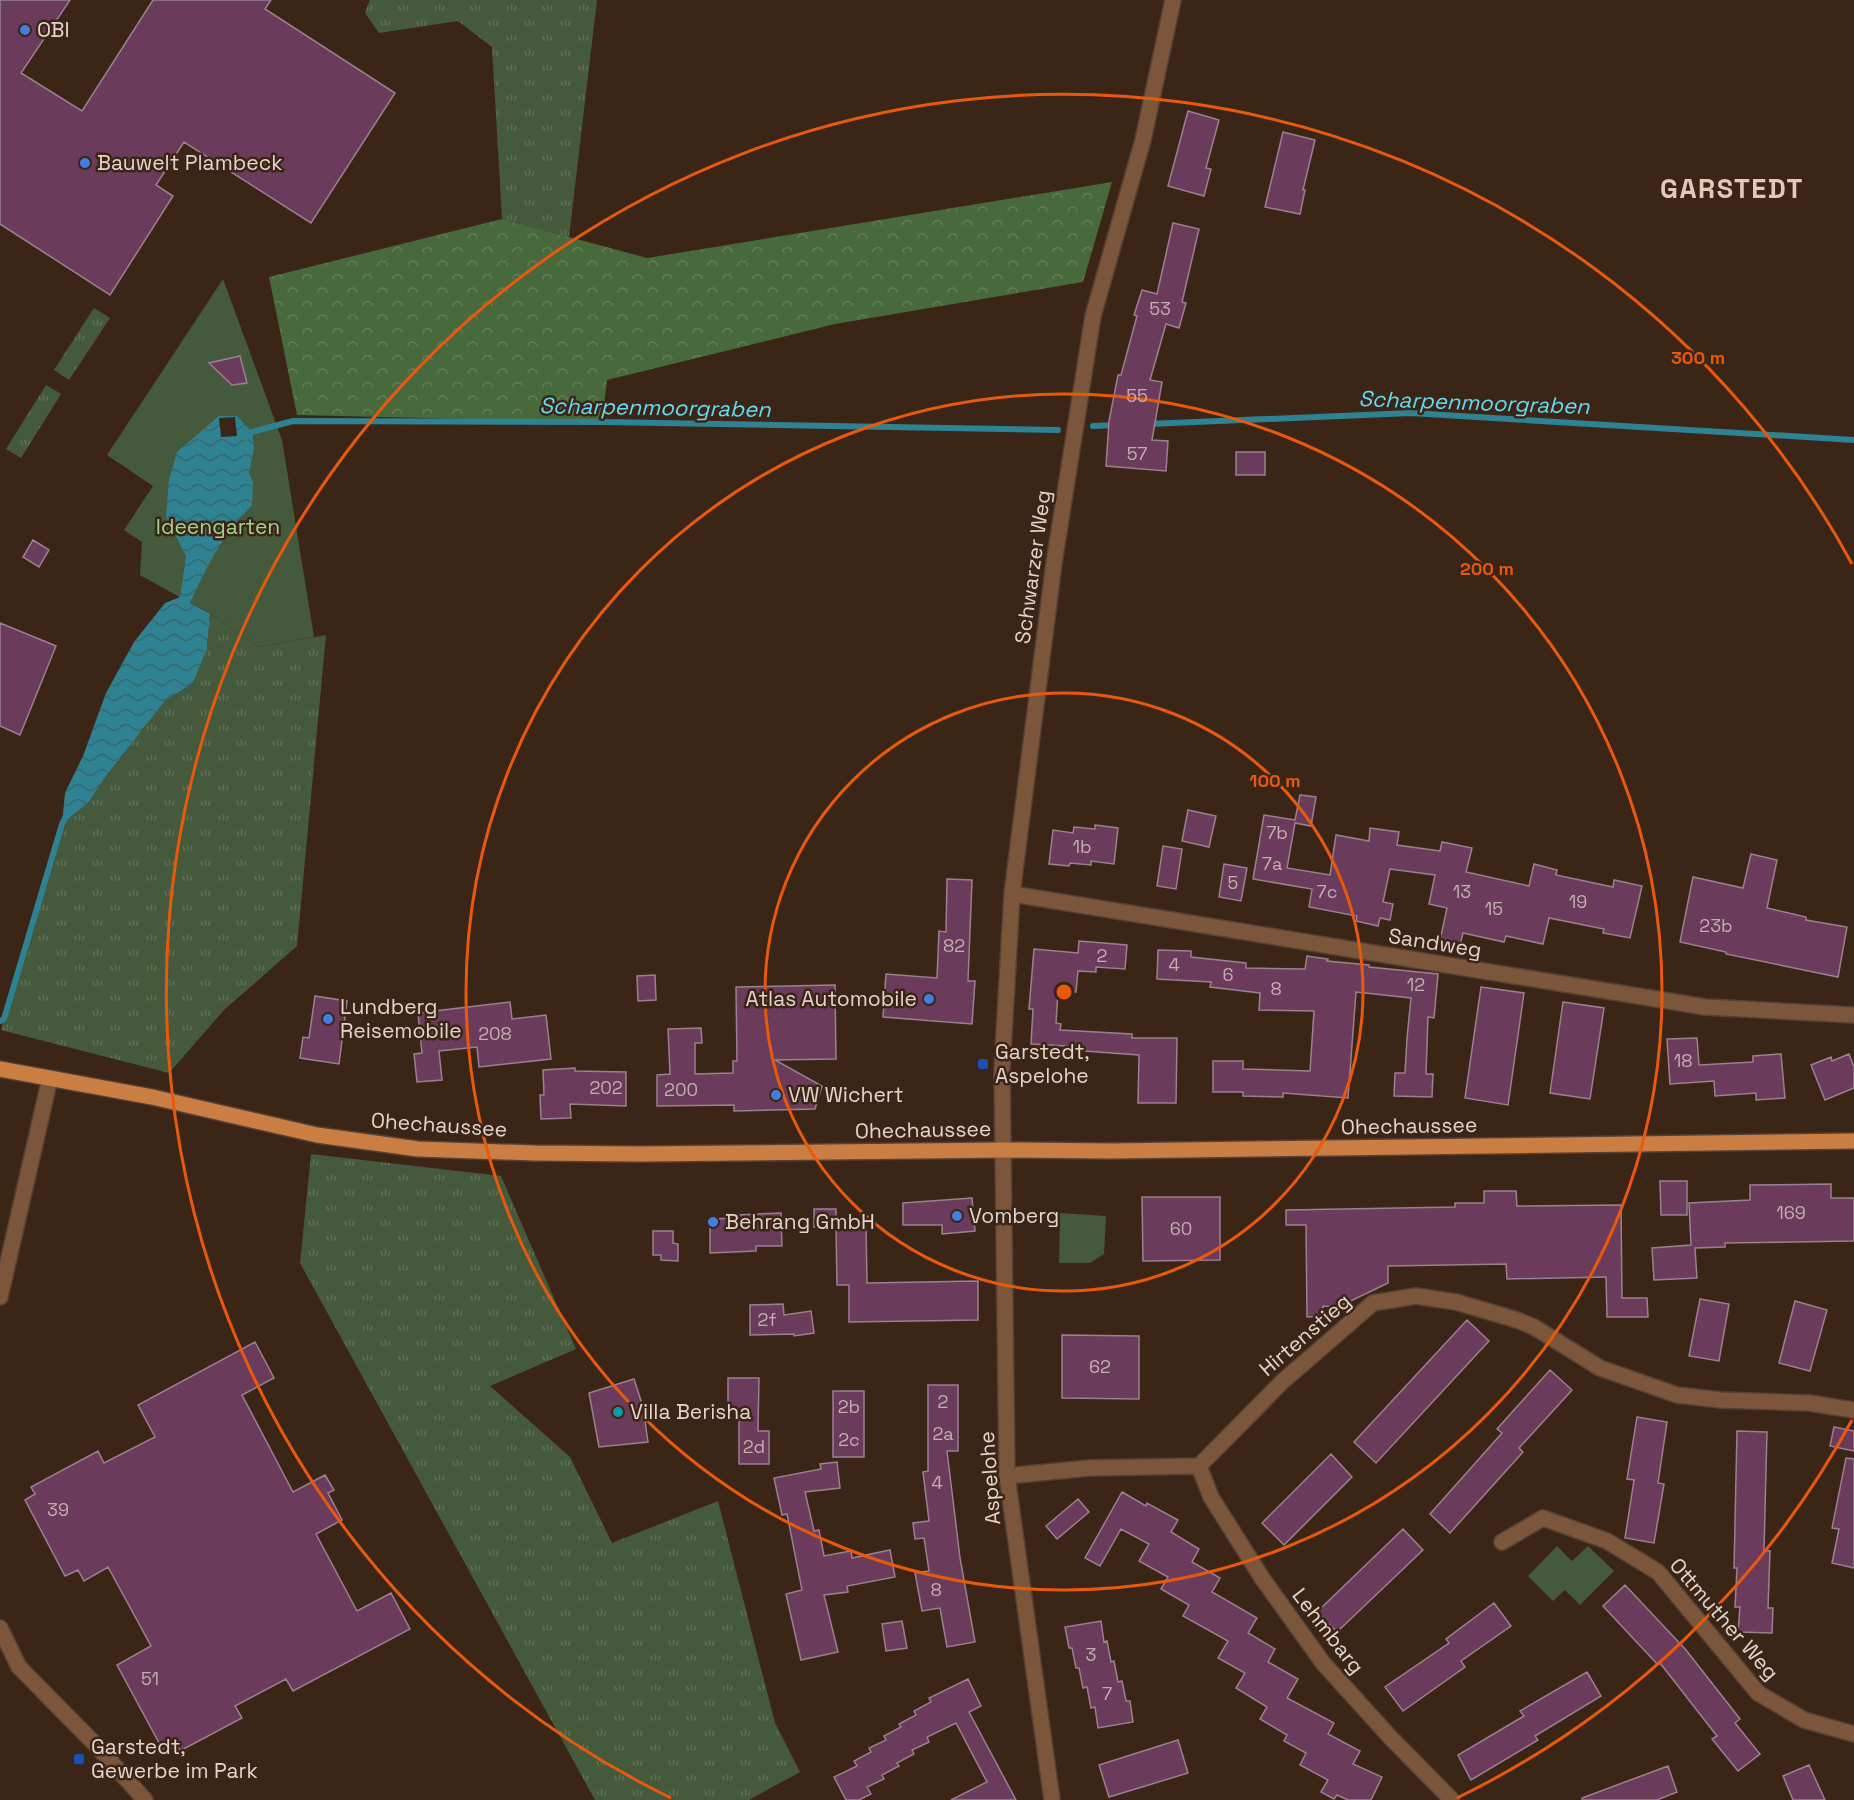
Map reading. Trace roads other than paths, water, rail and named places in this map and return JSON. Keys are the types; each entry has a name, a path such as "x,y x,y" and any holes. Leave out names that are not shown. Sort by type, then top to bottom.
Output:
{"main road":[{"name":"Ohechaussee","path":"0,1069 152,1097 317,1135 418,1149 630,1154 1089,1151 1854,1141"}],"street":[{"name":"Schwarzer Weg","path":"1004,1150 1002,1069 1012,894 1054,563 1093,316 1143,140 1173,0"},
{"name":"Sandweg","path":"1012,894 1705,1007 1854,1015"},
{"path":"0,1297 50,1078"},
{"name":"Aspelohe","path":"1004,1150 1007,1476 1052,1800"},
{"name":"Hirtenstieg","path":"1200,1467 1283,1381 1373,1303 1416,1296 1456,1302 1517,1320 1600,1368 1677,1395 1721,1400 1809,1402 1854,1410"},
{"path":"1007,1476 1089,1468 1200,1467"},
{"name":"Lehmbarg","path":"1200,1467 1211,1497 1262,1578 1323,1663 1390,1737 1452,1800"},
{"name":"Ottmuther Weg","path":"1502,1542 1543,1518 1607,1541 1658,1572 1758,1693 1804,1720 1854,1734"},
{"path":"0,1628 19,1667 95,1744 145,1800"}],"water":[{"path":"219,416 237,416 252,432 254,448 249,473 253,482 252,505 216,551 190,603 210,614 207,649 193,683 165,701 106,776 88,803 62,824 65,793 83,756 106,693 134,642 165,603 180,597 186,556 166,517 169,480 177,452"}],"waterway":[{"name":"Scharpenmoorgraben","path":"1148,424 1411,413 1854,440"},
{"name":"Scharpenmoorgraben","path":"246,437 252,432 293,421 602,422 1058,430"},
{"name":"Scharpenmoorgraben","path":"1093,426 1116,425"},
{"name":"Scharpenmoorgraben","path":"0,1021 4,1019 65,818"}],"place":[{"name":"OBI","path":"25,30"},
{"name":"Bauwelt Plambeck","path":"85,163"},
{"name":"Atlas Automobile","path":"929,999"},
{"name":"Lundberg Reisemobile","path":"328,1019"},
{"name":"Garstedt, Aspelohe","path":"983,1064"},
{"name":"VW Wichert","path":"776,1095"},
{"name":"Vomberg","path":"957,1216"},
{"name":"Behrang GmbH","path":"713,1222"},
{"name":"Villa Berisha","path":"618,1412"},
{"name":"Garstedt, Gewerbe im Park","path":"79,1759"}],"district":[{"name":"GARSTEDT","path":"1732,189"}],"park label":[{"name":"Ideengarten","path":"218,527"}]}
